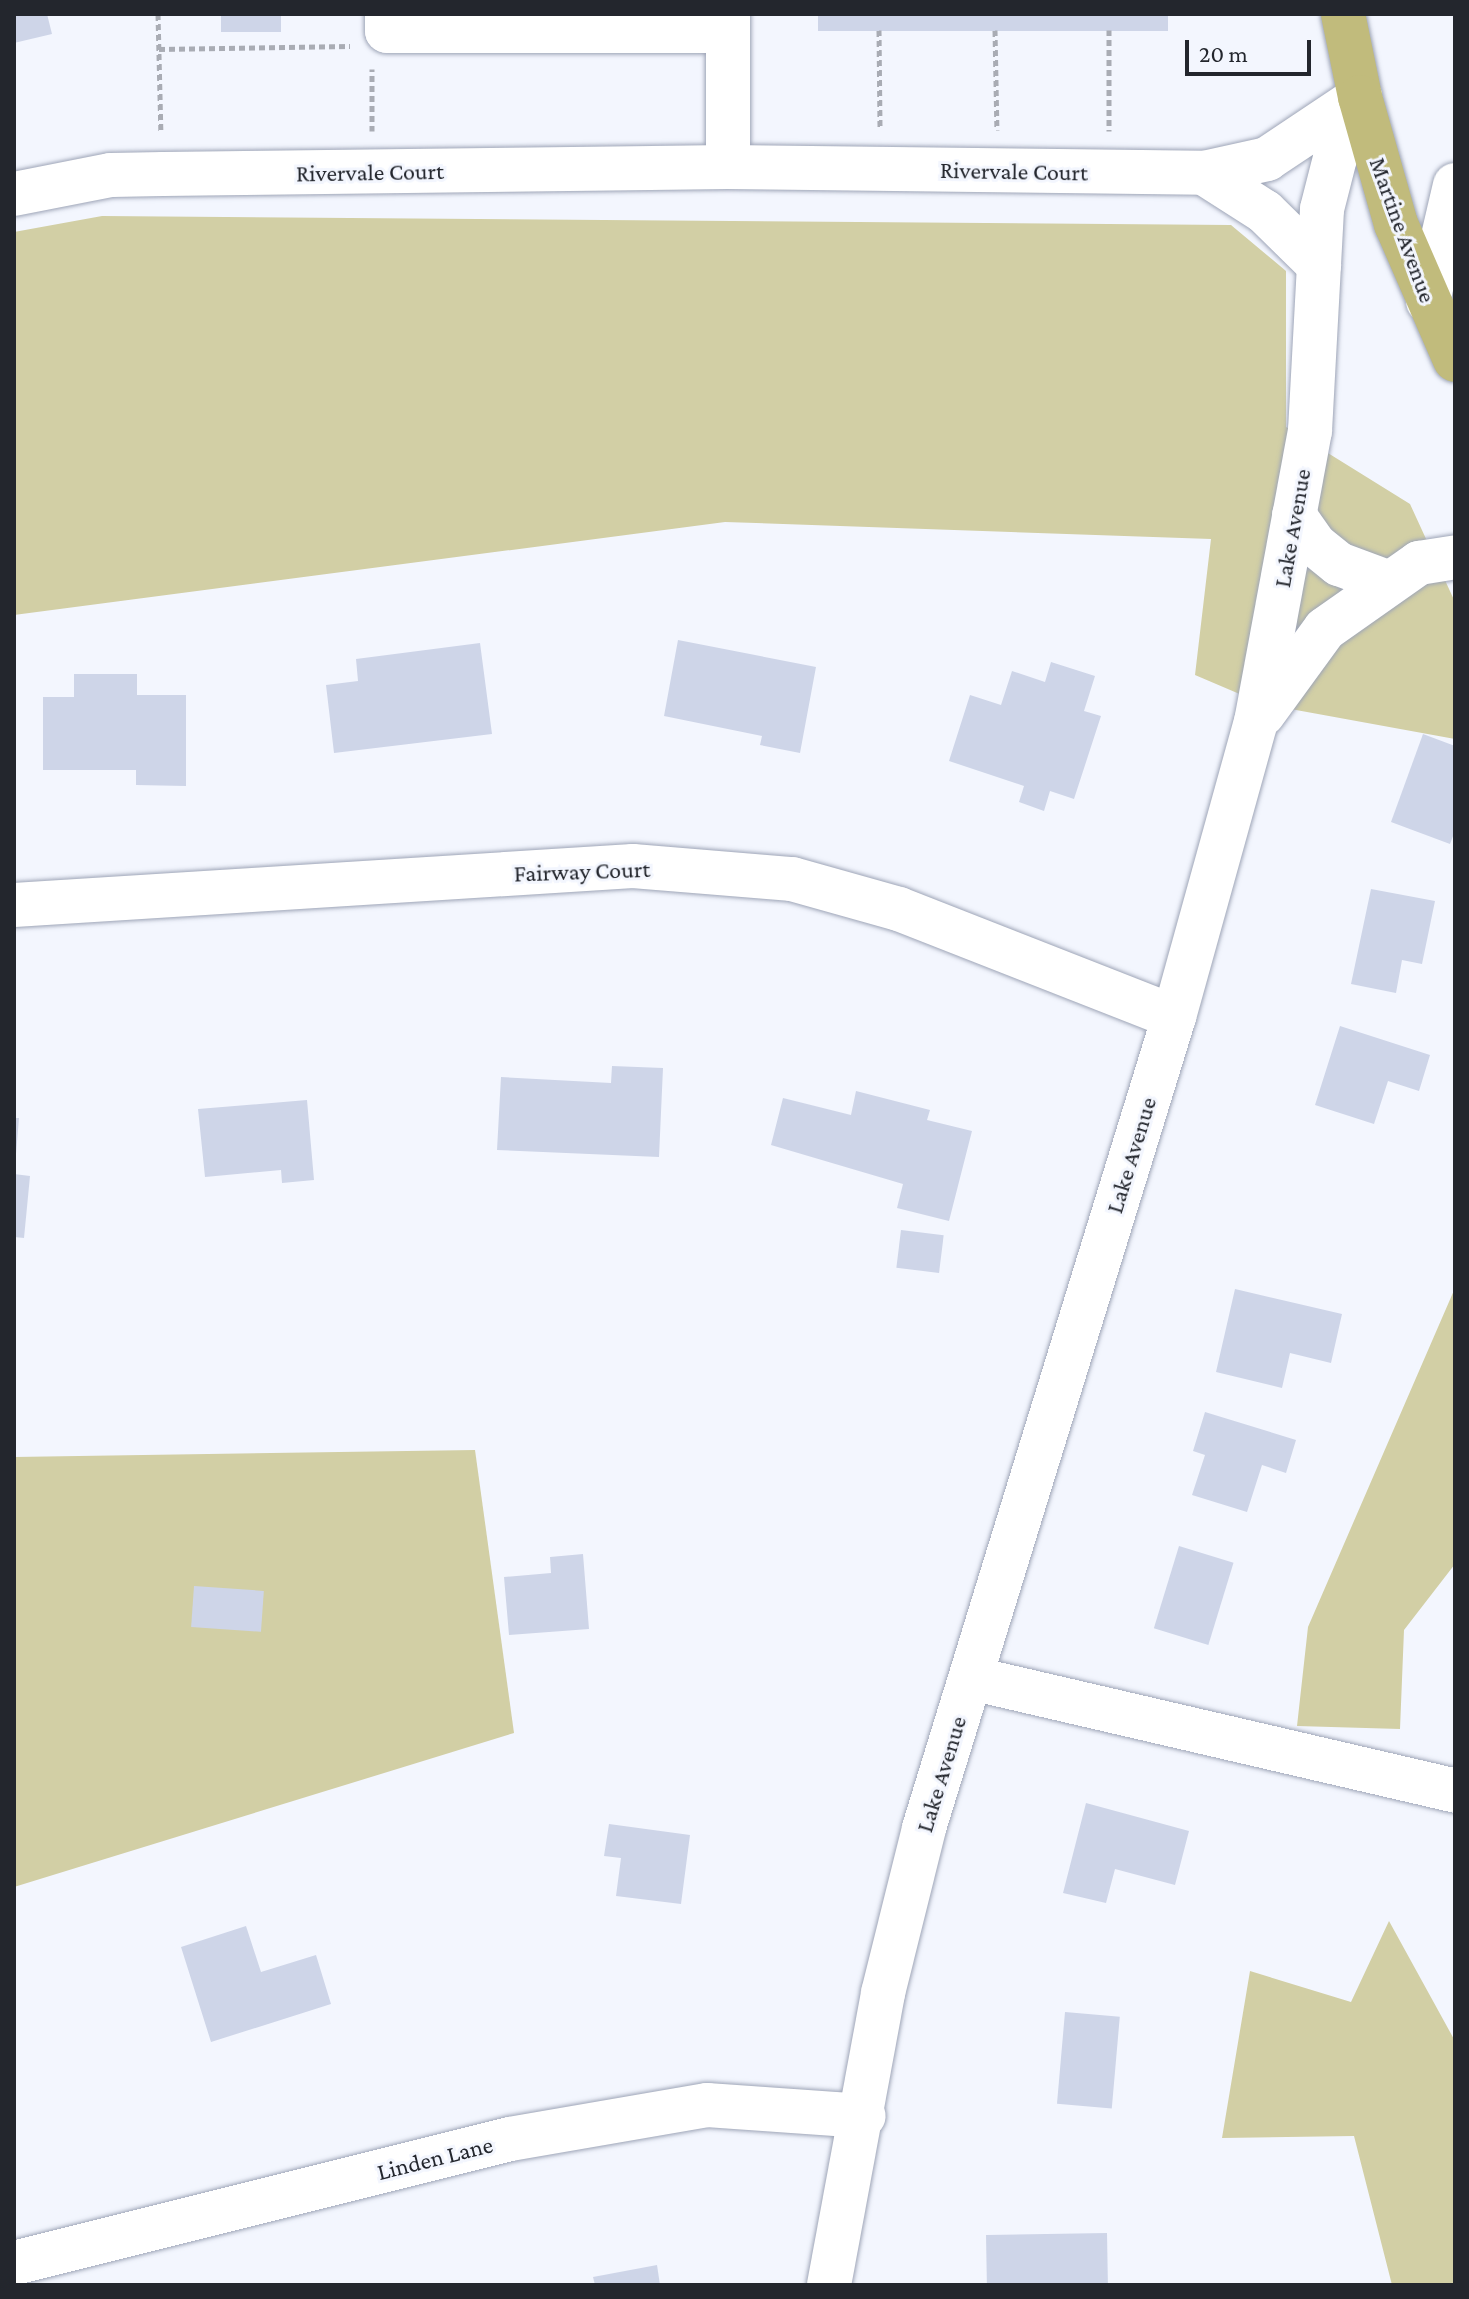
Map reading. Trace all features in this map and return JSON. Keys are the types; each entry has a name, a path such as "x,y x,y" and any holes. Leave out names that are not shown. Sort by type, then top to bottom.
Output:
{"main road":[{"path":"1343,14 1360,97"},
{"name":"Martine Avenue","path":"1360,97 1396,224 1455,360"}],"street":[{"path":"383,30 728,22 728,167"},
{"name":"Rivervale Court","path":"14,194 111,175 163,174 728,167 1204,173 1267,159 1360,97"},
{"name":"Lake Avenue","path":"829,2285 864,2116 883,1993 924,1828 1174,1017 1256,722 1310,431 1322,209 1335,158 1360,97"},
{"path":"1204,173 1265,212 1319,265"},
{"path":"1428,301 1455,185"},
{"path":"1294,515 1314,544 1339,564 1387,582"},
{"path":"1256,722 1325,629 1387,582 1419,563 1455,557"},
{"name":"Fairway Court","path":"14,905 633,866 792,879 899,909 1174,1017"},
{"path":"971,1678 1455,1791"},
{"name":"Linden Lane","path":"14,2263 510,2139 707,2105 864,2116"}],"path":[{"path":"158,14 163,174"},
{"path":"159,49 383,30 372,132"},
{"path":"879,30 880,169"},
{"path":"995,30 997,171"},
{"path":"1109,30 1109,172"}],"shaded area":[{"path":"102,216 1231,225 1286,271 1286,427 1410,504 1455,602 1455,739 1263,704 1195,675 1211,539 725,522 14,615 14,232"},
{"path":"1455,1288 1455,1564 1404,1630 1400,1729 1297,1726 1308,1627"},
{"path":"475,1450 514,1733 14,1887 14,1457"},
{"path":"1389,1921 1455,2041 1455,2285 1392,2285 1354,2136 1222,2138 1250,1971 1351,2002"}],"building":[{"path":"14,14 47,14 52,34 14,43"},
{"path":"221,14 281,14 281,32 221,32"},
{"path":"818,14 1168,14 1168,31 818,31"},
{"path":"678,640 816,667 800,753 760,745 762,736 664,716"},
{"path":"480,643 492,734 334,753 326,685 358,681 356,659"},
{"path":"1051,662 1095,676 1084,711 1101,716 1074,799 1050,791 1044,811 1019,802 1024,786 949,761 970,695 1001,705 1012,671 1045,682"},
{"path":"74,674 137,674 137,695 186,695 186,786 136,785 136,770 43,770 43,697 74,697"},
{"path":"1423,734 1455,746 1455,831 1450,844 1391,822"},
{"path":"1371,889 1435,901 1422,964 1402,960 1396,993 1351,984"},
{"path":"1340,1026 1430,1055 1419,1091 1388,1081 1374,1124 1315,1105"},
{"path":"612,1066 663,1068 659,1157 497,1150 501,1077 611,1083"},
{"path":"856,1091 930,1110 927,1120 972,1131 949,1221 897,1208 903,1184 771,1145 783,1098 851,1115"},
{"path":"307,1100 314,1180 282,1183 281,1170 205,1177 198,1109"},
{"path":"14,1118 19,1118 16,1154 14,1154"},
{"path":"14,1174 30,1176 24,1238 14,1237"},
{"path":"901,1230 944,1235 939,1273 896,1268"},
{"path":"1235,1289 1342,1314 1331,1363 1290,1353 1282,1388 1216,1372"},
{"path":"1205,1412 1296,1440 1286,1473 1262,1465 1247,1512 1192,1495 1205,1455 1193,1451"},
{"path":"1179,1546 1234,1563 1208,1645 1154,1628"},
{"path":"583,1554 589,1629 509,1635 504,1577 551,1573 550,1557"},
{"path":"194,1586 264,1591 261,1632 191,1627"},
{"path":"1086,1803 1189,1831 1175,1885 1115,1869 1106,1903 1063,1893"},
{"path":"609,1824 690,1835 681,1904 616,1896 621,1858 604,1856"},
{"path":"246,1926 261,1972 316,1955 331,2004 211,2042 181,1947"},
{"path":"1065,2012 1120,2017 1112,2108 1057,2104"},
{"path":"1107,2233 1108,2285 987,2285 986,2235"},
{"path":"657,2265 660,2285 595,2285 593,2277"}]}
